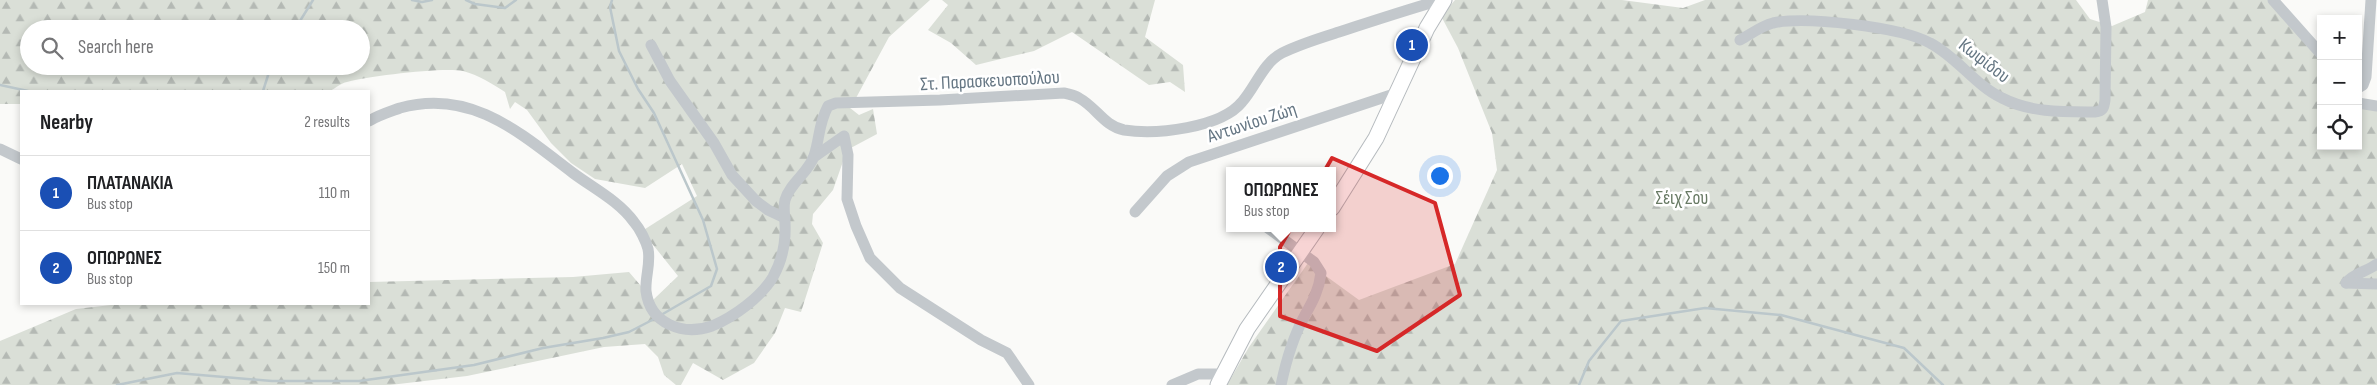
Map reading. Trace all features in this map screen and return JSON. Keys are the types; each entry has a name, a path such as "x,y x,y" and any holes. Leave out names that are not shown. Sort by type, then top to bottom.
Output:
{"main road":[{"path":"1336,202 1371,146 1442,0"},
{"path":"1220,380 1247,329 1314,232"}],"street":[{"name":"Στ. Παρασκευοπούλου","path":"370,120 376,116 408,106 429,102 443,102 469,107 491,116 542,149 620,207 634,222 648,249 649,262 646,279 649,302 658,317 680,330 706,328 718,323 746,305 760,294 773,278 784,254 785,218 783,210 786,198 814,157 816,138 828,106 836,103 940,100 1064,93 1079,98 1107,123 1122,130 1147,132 1179,130 1216,120 1241,104 1256,84 1267,64 1282,53 1315,40 1442,0"},
{"name":"Κωφίδου","path":"1740,40 1759,28 1773,23 1792,21 1879,27 1930,42 2002,98 2033,109 2095,112 2101,111 2105,100 2106,27 2102,0"},
{"path":"2273,0 2317,50"},
{"path":"2362,86 2372,78 2371,0"},
{"path":"651,45 670,81 714,143 732,175 756,201 768,210 785,218"},
{"name":"Αντωνίου Ζώη","path":"1135,212 1167,176 1189,162 1397,93"},
{"path":"2362,104 2377,106"},
{"path":"814,157 844,136 848,155 847,200 870,258 900,288 981,340 1007,353 1029,385"},
{"path":"0,149 20,159"},
{"path":"1273,232 1299,253 1314,262 1321,273 1320,286 1288,352 1281,385"},
{"path":"2377,264 2352,276 2346,284 2377,284"},
{"path":"1172,385 1198,374 1220,380"}],"highlighted area":[{"path":"1332,158 1435,203 1460,295 1377,351 1280,316 1280,247"}],"green space":[{"path":"0,0 930,0 889,37 856,98 845,104 859,115 873,109 877,134 847,150 833,190 813,214 812,224 823,243 801,312 785,308 775,333 754,363 723,380 693,363 681,385 676,385 664,375 658,357 645,344 604,347 467,376 390,385 0,385 0,341 76,309 111,305 370,305 370,282 573,277 629,272 653,300 678,276 642,231 697,196 682,164 645,188 595,179 571,163 551,143 527,110 515,102 510,109 505,92 480,77 463,71 423,71 372,77 341,84 332,90 20,90 20,104 0,104"},
{"path":"942,0 1155,0 1145,37 1183,65 1185,92 1170,82 1149,85 1072,32 1034,51 976,65 951,43 928,30 948,5"},
{"name":"Σέιχ Σου","path":"1455,0 1622,0 1683,8 1705,0 2076,0 2090,19 2112,26 2145,12 2148,0 2268,0 2317,56 2317,150 2362,150 2362,109 2377,107 2377,385 1227,385 1249,347 1308,263 1359,300 1455,264 1497,170 1492,133 1458,48 1441,16"}],"waterway":[{"path":"301,20 313,0"},
{"path":"412,0 422,2 432,0"},
{"path":"466,0 475,4 505,8 516,0"},
{"path":"612,0 610,7 619,51 638,89 654,113 703,220 717,269 711,286 661,315"},
{"path":"263,90 268,75"},
{"path":"0,85 23,90"},
{"path":"1579,385 1589,361 1621,321 1705,308 1781,315 1904,348 1943,385"},
{"path":"117,385 177,373 272,381 359,381 474,365 543,348 603,338 629,332 656,318"}],"place":[{"name":"ΠΛΑΤΑΝΑΚΙΑ","path":"1412,45"},
{"name":"ΟΠΩΡΩΝΕΣ","path":"1281,267"}]}
